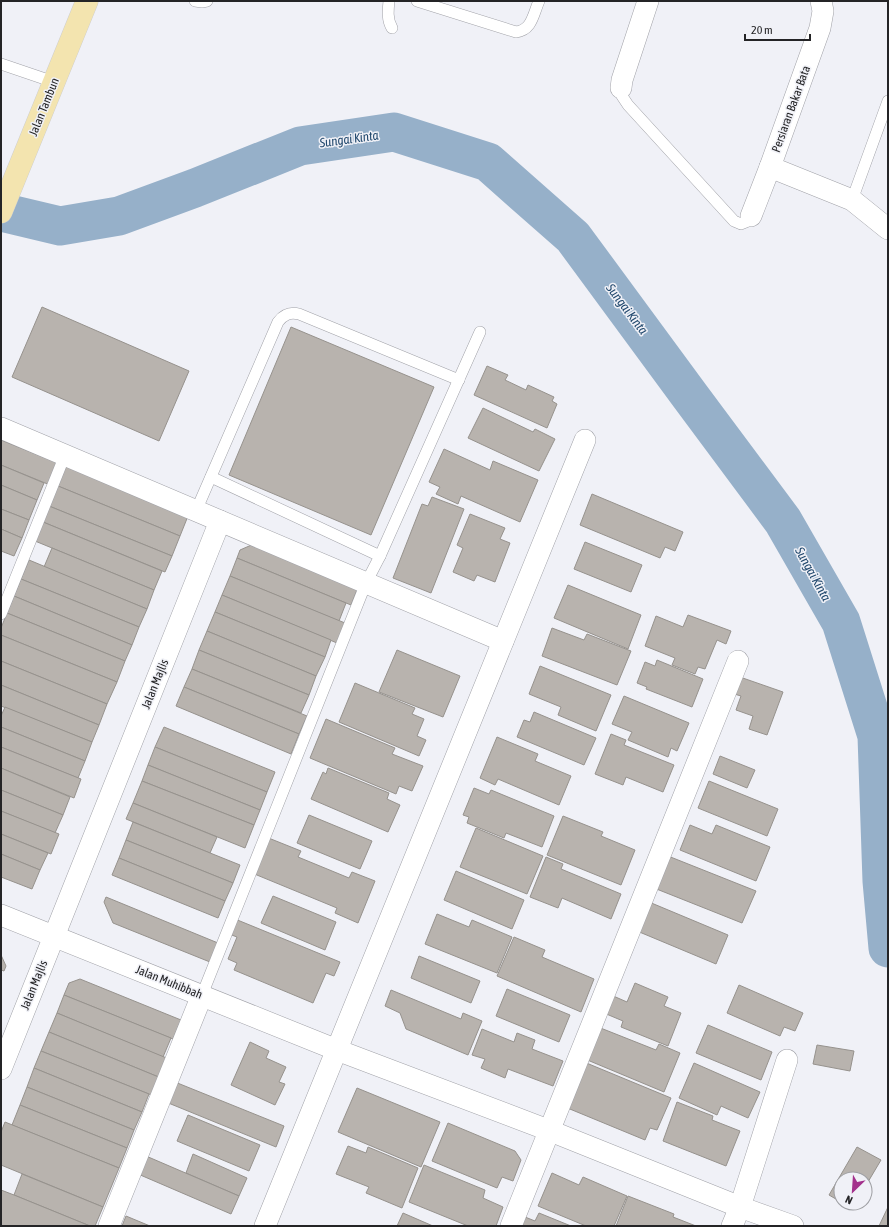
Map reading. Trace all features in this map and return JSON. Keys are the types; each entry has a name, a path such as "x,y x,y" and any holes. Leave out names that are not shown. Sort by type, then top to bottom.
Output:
{"main road":[{"name":"Jalan Tambun","path":"1,212 87,1"}],"street":[{"path":"621,88 622,80 648,1"},
{"name":"Persiaran Bakar Bata","path":"751,216 820,28 823,11 821,1"},
{"path":"770,167 852,200 888,229"},
{"path":"1,428 503,641"},
{"path":"265,1226 585,440"},
{"name":"Jalan Majlis","path":"1,1069 220,521"},
{"path":"511,1226 548,1130 738,661"},
{"name":"Jalan Muhibbah","path":"1,915 337,1050 548,1130 740,1207 793,1226"},
{"path":"109,1226 202,995"},
{"path":"732,1226 740,1207 787,1060"}],"lane":[{"path":"195,1 207,1"},
{"path":"389,1 388,14 392,28"},
{"path":"417,1 516,32 526,29 530,25 539,1"},
{"path":"1,64 54,82"},
{"path":"621,88 622,96 628,105 734,221 741,224 746,222 751,216"},
{"path":"852,200 888,101"},
{"path":"196,511 278,322 287,314 299,314 459,380"},
{"path":"202,995 366,583 380,556 480,332"},
{"path":"1,614 65,455"},
{"path":"211,477 380,556"}],"building":[{"path":"42,307 189,371 159,441 12,377"},
{"path":"291,327 434,387 371,535 229,475"},
{"path":"487,366 508,375 505,380 526,390 528,385 554,397 552,401 557,404 547,428 474,395"},
{"path":"483,408 533,432 535,429 555,439 539,471 468,438"},
{"path":"1,440 58,463 50,485 1,465"},
{"path":"444,449 490,470 493,461 538,480 520,522 461,496 458,504 436,494 440,487 429,482"},
{"path":"1,465 44,483 37,500 1,485"},
{"path":"66,466 188,516 180,536 58,486"},
{"path":"1,485 37,500 29,520 1,509"},
{"path":"58,486 180,536 172,556 49,506"},
{"path":"592,494 683,532 675,551 665,547 660,558 580,525"},
{"path":"432,497 464,509 431,593 393,578 422,504 428,506"},
{"path":"49,506 172,556 165,572 43,522"},
{"path":"1,509 29,520 22,538 1,529"},
{"path":"470,514 505,528 500,539 510,543 495,582 477,575 474,581 453,572 463,548 457,545"},
{"path":"43,522 162,571 154,590 35,541"},
{"path":"1,529 22,538 14,556 1,551"},
{"path":"585,542 642,565 631,592 574,569"},
{"path":"256,543 359,585 351,605 237,558 240,550"},
{"path":"52,548 154,590 147,609 44,567"},
{"path":"237,558 346,603 339,621 230,576"},
{"path":"29,560 147,609 139,627 21,579"},
{"path":"230,576 345,623 337,643 222,595"},
{"path":"21,579 139,627 132,645 14,596"},
{"path":"568,585 641,615 628,649 554,618"},
{"path":"222,595 331,640 325,657 215,612"},
{"path":"14,596 132,645 125,661 7,613"},
{"path":"215,612 325,657 316,676 207,631"},
{"path":"7,613 125,661 117,682 1,635 1,628"},
{"path":"688,615 731,631 726,644 717,640 705,669 698,667 695,674 672,665 675,658 645,646 656,616 683,627"},
{"path":"552,628 584,640 587,634 631,651 617,685 542,656"},
{"path":"207,631 316,676 309,695 199,650"},
{"path":"1,635 117,682 107,704 1,661"},
{"path":"199,650 309,695 301,713 192,669"},
{"path":"397,650 460,676 443,717 379,692"},
{"path":"657,660 703,679 692,707 646,689 647,687 637,683 645,662 655,666"},
{"path":"1,661 107,704 99,725 1,685"},
{"path":"540,666 611,695 596,731 558,715 561,707 529,694"},
{"path":"192,669 307,716 299,734 184,687"},
{"path":"737,676 783,692 767,735 749,729 753,716 736,710 741,696 731,693"},
{"path":"355,683 415,708 412,714 424,719 417,736 426,740 419,756 339,722"},
{"path":"1,685 99,725 92,742 1,706"},
{"path":"184,687 299,734 291,754 176,706"},
{"path":"624,696 689,723 677,751 671,748 668,757 628,740 632,732 612,724"},
{"path":"5,707 92,742 85,761 1,727 1,716"},
{"path":"534,712 596,738 584,765 517,737 524,720 530,722"},
{"path":"326,719 395,748 392,754 423,766 412,791 399,786 396,794 310,758"},
{"path":"1,727 85,761 78,778 1,747"},
{"path":"164,727 275,772 267,792 155,747"},
{"path":"611,734 626,740 624,745 674,765 663,792 626,777 623,785 595,774"},
{"path":"497,737 538,754 535,761 571,776 559,805 498,779 495,785 480,778"},
{"path":"1,747 81,779 74,798 1,768"},
{"path":"155,747 267,792 260,810 148,765"},
{"path":"720,756 755,770 747,788 713,774"},
{"path":"148,765 260,810 254,825 142,781"},
{"path":"1,768 70,797 63,815 1,790"},
{"path":"328,768 389,793 387,799 400,805 388,832 311,799 323,772 326,774"},
{"path":"142,781 254,825 245,848 133,803"},
{"path":"709,781 778,809 767,836 698,808"},
{"path":"474,788 489,794 491,790 554,816 542,847 506,833 504,838 467,823 469,817 463,815"},
{"path":"1,790 63,815 55,833 1,811"},
{"path":"133,803 217,837 210,853 126,819"},
{"path":"1,811 59,834 51,854 1,834"},
{"path":"309,815 372,841 360,869 297,843"},
{"path":"563,816 603,832 601,836 635,850 621,885 547,855"},
{"path":"133,822 240,865 233,883 126,840"},
{"path":"690,825 712,834 716,825 770,847 756,881 680,850"},
{"path":"476,828 543,856 527,894 460,867"},
{"path":"1,834 48,853 40,870 1,854"},
{"path":"266,837 301,851 298,857 349,878 352,872 375,881 358,923 335,913 337,908 252,873"},
{"path":"126,840 233,883 225,901 119,858"},
{"path":"1,854 40,870 32,889 1,877"},
{"path":"668,856 756,891 742,923 654,888"},
{"path":"546,857 563,864 561,869 621,894 611,919 562,898 558,908 530,897"},
{"path":"119,858 225,901 218,918 112,875"},
{"path":"456,871 524,900 512,929 444,900"},
{"path":"273,896 336,922 325,950 261,923"},
{"path":"106,897 218,943 210,962 113,923 104,902"},
{"path":"649,902 728,935 716,964 637,931"},
{"path":"437,914 469,927 472,920 512,937 497,973 425,944"},
{"path":"235,919 340,962 334,976 326,973 313,1003 234,970 237,963 228,959 237,937 229,934"},
{"path":"514,937 545,950 542,957 594,979 581,1012 497,976"},
{"path":"1,955 6,966 4,971 1,970"},
{"path":"419,956 480,981 471,1003 411,978"},
{"path":"80,979 181,1020 173,1039 64,995 69,983"},
{"path":"635,983 668,997 664,1006 681,1013 668,1046 621,1027 623,1021 604,1013 611,995 627,1002"},
{"path":"739,985 803,1013 795,1031 784,1027 780,1036 727,1013"},
{"path":"507,989 570,1015 559,1042 496,1016"},
{"path":"391,990 461,1019 463,1013 482,1021 468,1055 406,1029 400,1013 385,1006"},
{"path":"64,995 171,1038 163,1057 57,1013"},
{"path":"57,1013 169,1059 161,1078 49,1032"},
{"path":"708,1025 772,1052 761,1080 696,1053"},
{"path":"598,1027 656,1050 659,1044 680,1053 664,1092 585,1059"},
{"path":"482,1029 514,1042 517,1033 535,1040 532,1049 563,1061 553,1086 508,1069 505,1078 481,1068 485,1059 472,1055"},
{"path":"49,1032 161,1078 154,1096 41,1051"},
{"path":"250,1042 269,1051 266,1058 286,1067 279,1082 285,1084 275,1105 231,1085"},
{"path":"817,1045 854,1051 850,1071 813,1064"},
{"path":"41,1051 149,1094 142,1112 34,1068"},
{"path":"584,1062 671,1098 657,1130 650,1128 645,1140 565,1107"},
{"path":"694,1063 760,1092 748,1118 721,1106 717,1115 679,1098"},
{"path":"34,1068 142,1112 134,1130 27,1087"},
{"path":"170,1080 284,1126 276,1147 161,1100"},
{"path":"27,1087 134,1130 127,1148 20,1105"},
{"path":"357,1088 440,1122 421,1167 338,1132"},
{"path":"677,1102 713,1116 712,1120 740,1131 726,1166 663,1141"},
{"path":"20,1105 127,1148 119,1168 12,1125"},
{"path":"188,1115 260,1145 249,1171 177,1141"},
{"path":"5,1122 119,1168 103,1207 1,1165 1,1132"},
{"path":"448,1123 515,1151 521,1160 513,1181 502,1177 497,1188 432,1161"},
{"path":"348,1146 366,1153 368,1147 418,1168 402,1208 366,1193 369,1187 336,1174"},
{"path":"857,1147 881,1160 873,1174 873,1171 843,1171"},
{"path":"193,1154 247,1178 239,1196 186,1173"},
{"path":"146,1156 239,1196 231,1214 138,1174"},
{"path":"424,1165 485,1190 483,1198 503,1207 496,1226 468,1226 409,1202"},
{"path":"552,1173 579,1185 583,1177 627,1196 614,1226 586,1226 538,1206"},
{"path":"22,1174 103,1207 95,1226 90,1226 14,1195"},
{"path":"833,1188 833,1197 829,1195"},
{"path":"1,1190 14,1195 90,1226 1,1226"},
{"path":"628,1196 674,1214 673,1217 696,1226 616,1226"},
{"path":"888,1207 888,1226 879,1226"},
{"path":"403,1213 433,1226 397,1226"},
{"path":"539,1213 571,1226 515,1226 520,1215 535,1221"},
{"path":"126,1216 150,1226 122,1226"}],"waterway":[{"name":"Sungai Kinta","path":"1,212 60,226 119,216 195,188 300,146 394,132 488,162 573,237 783,521 841,622 877,736 882,881 888,948"}]}
